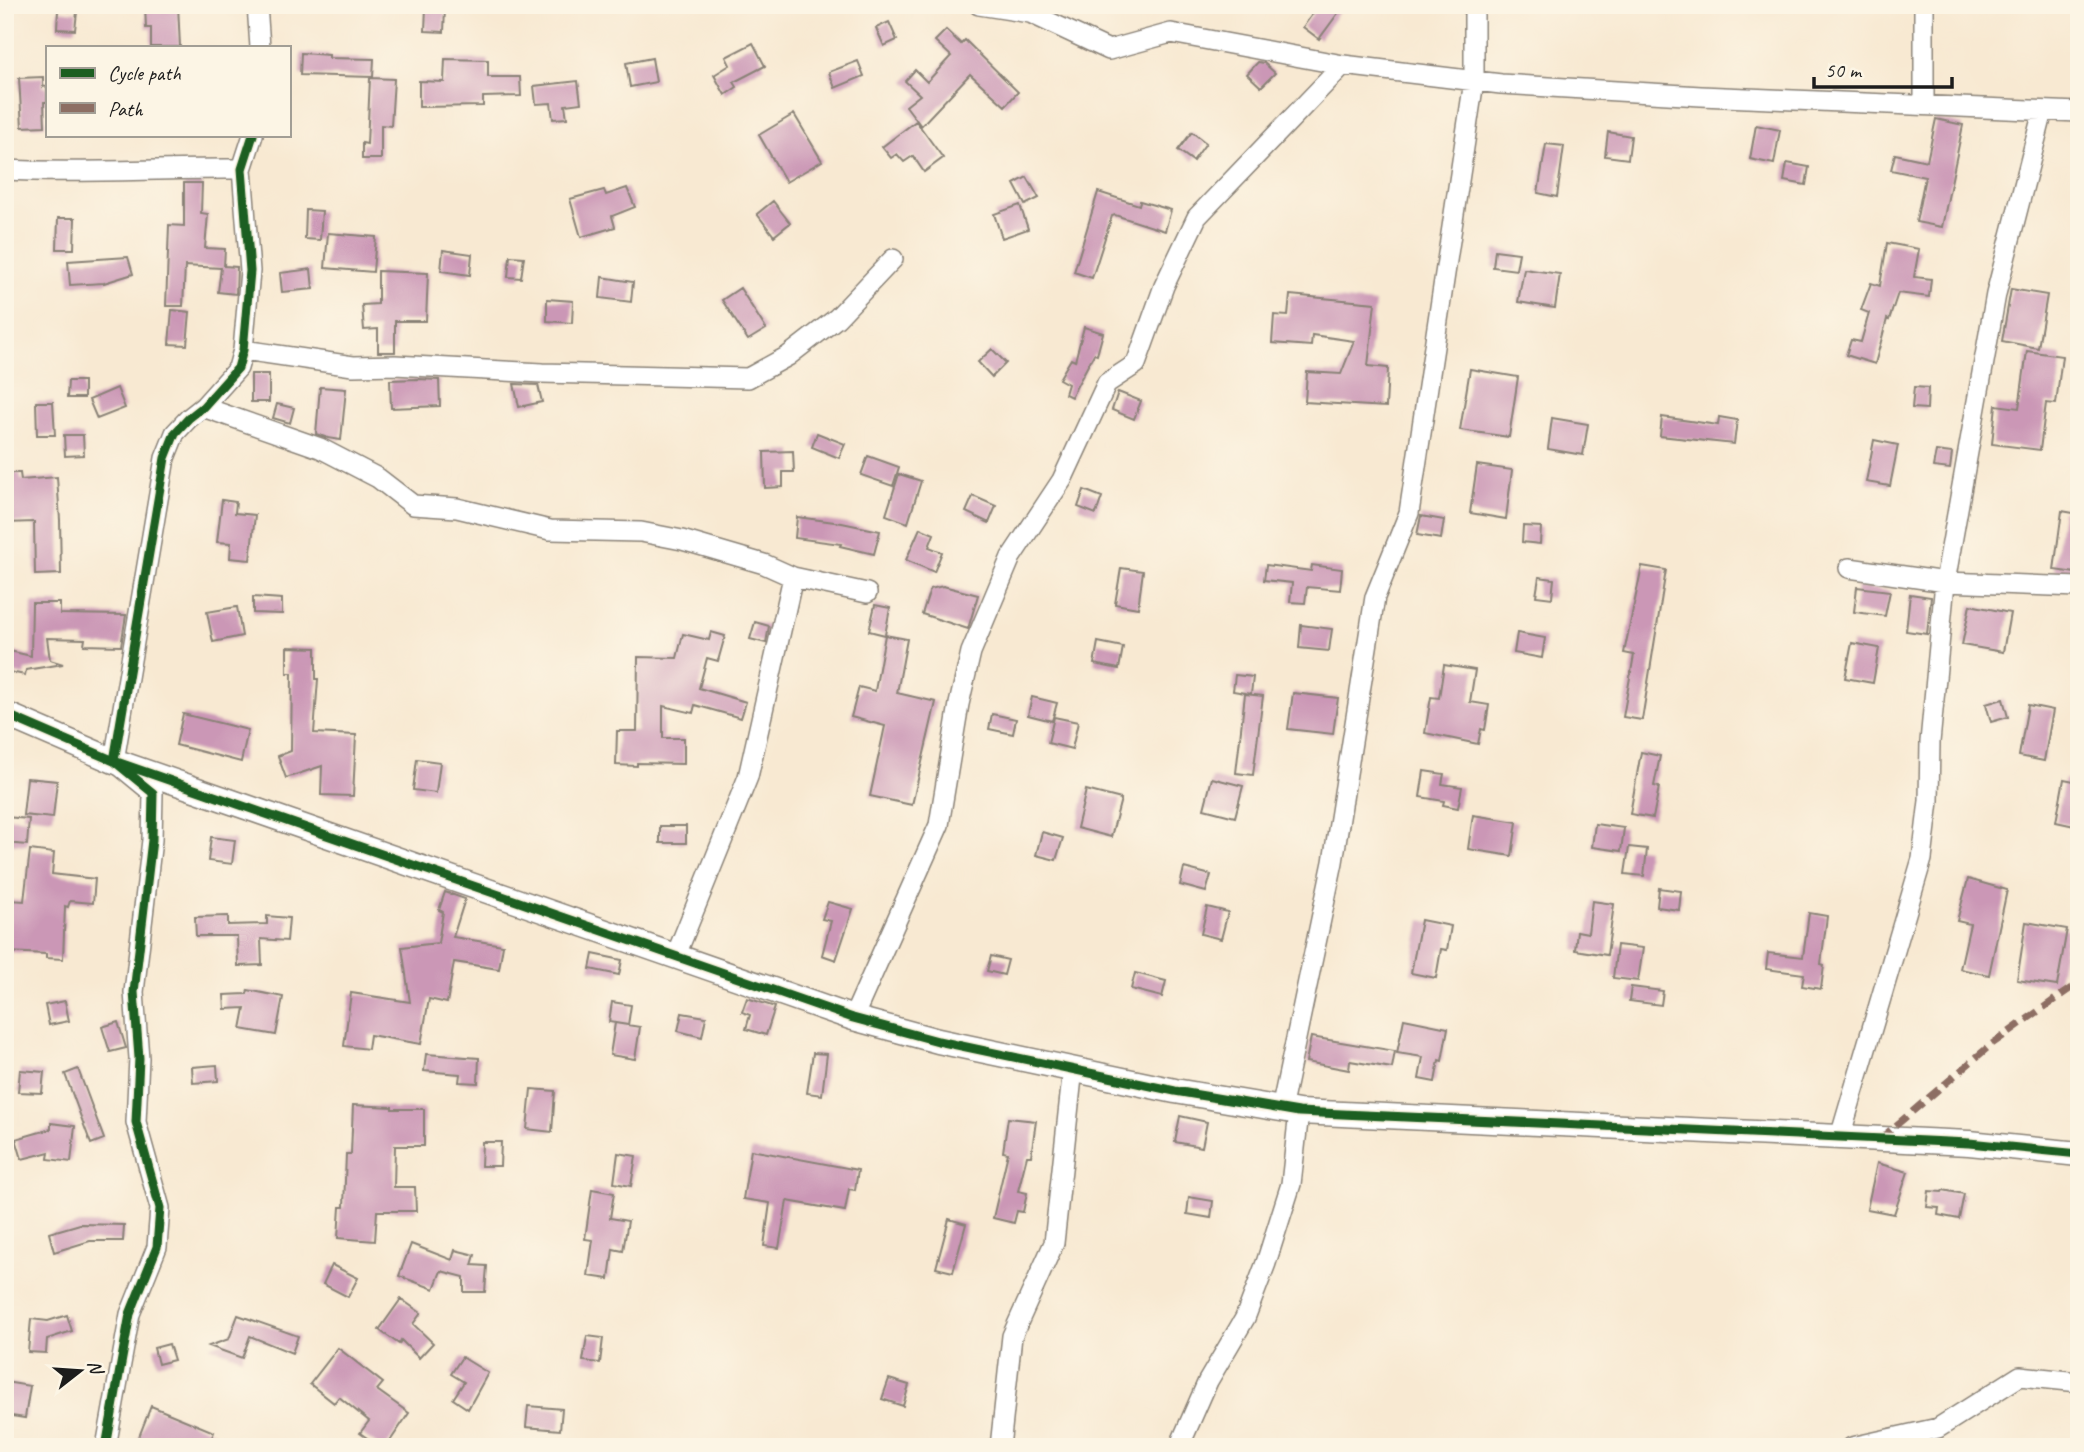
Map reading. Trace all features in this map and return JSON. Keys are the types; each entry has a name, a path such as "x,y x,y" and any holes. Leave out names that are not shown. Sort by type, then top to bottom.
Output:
{"street":[{"path":"257,5 260,46"},
{"path":"979,5 1030,13 1109,50 1171,33 1343,65 1474,81 1701,96 2079,112"},
{"path":"1924,5 1924,105"},
{"path":"1179,1447 1208,1381 1245,1318 1291,1184 1290,1111 1375,597 1409,513 1474,81 1472,8"},
{"path":"853,1018 939,825 959,704 971,652 1011,557 1062,480 1107,383 1136,364 1164,286 1197,217 1343,65"},
{"path":"1840,1137 1922,859 1929,801 1930,742 1945,582 1996,294 2043,111"},
{"path":"114,761 165,458 175,433 238,368 243,350 250,271 242,169 253,136"},
{"path":"5,170 80,172 242,169"},
{"path":"243,350 353,366 395,365 542,373 748,378 788,356 837,318 893,259"},
{"path":"203,407 320,448 378,478 413,505 457,508 550,530 641,532 668,537 764,564 793,577 867,593"},
{"path":"1849,568 1945,582 2079,587"},
{"path":"676,954 748,777 793,577"},
{"path":"5,713 114,761 676,954 853,1018 938,1041 1175,1091 1290,1111 1969,1143 2079,1154"},
{"path":"106,1447 131,1314 158,1247 160,1208 136,1122 139,1058 134,992 152,840 153,793 114,761"},
{"path":"1000,1447 1012,1336 1054,1243 1073,1068"},
{"path":"1852,1447 1938,1428 2020,1376 2079,1382"}],"building":[{"path":"145,5 178,5 180,46 151,46 151,28 146,28"},
{"path":"1319,5 1344,5 1319,39 1303,27"},
{"path":"426,7 445,8 444,32 425,31"},
{"path":"58,10 77,12 75,30 57,29"},
{"path":"889,22 897,40 884,46 876,28"},
{"path":"946,30 961,44 965,40 1018,92 1005,106 970,74 921,126 906,106 920,95 905,81 915,70 927,82 951,56 935,41"},
{"path":"753,43 765,66 734,82 737,87 725,95 714,75 730,65 726,57"},
{"path":"301,53 329,55 329,58 374,59 373,77 300,75"},
{"path":"652,58 656,82 630,87 626,63"},
{"path":"445,59 488,60 488,77 520,77 521,96 483,97 483,106 419,107 419,81 444,82"},
{"path":"858,61 864,76 835,88 829,72"},
{"path":"1258,62 1264,63 1275,73 1261,87 1247,74"},
{"path":"43,77 43,87 46,86 45,126 22,127 19,78"},
{"path":"370,78 394,79 391,126 381,125 381,159 362,159 362,143 367,144"},
{"path":"578,81 581,103 565,105 567,118 553,119 551,103 536,104 534,86"},
{"path":"794,114 822,161 786,182 759,135"},
{"path":"1936,119 1963,125 1942,227 1916,222 1925,177 1891,170 1895,154 1927,161"},
{"path":"916,121 943,158 924,172 913,156 904,162 897,154 891,158 882,147"},
{"path":"1756,125 1780,130 1774,164 1750,159"},
{"path":"1192,132 1206,143 1193,161 1178,150"},
{"path":"1608,132 1631,136 1628,159 1605,156"},
{"path":"1546,144 1564,146 1557,197 1538,193"},
{"path":"1787,163 1809,167 1806,185 1784,181"},
{"path":"1027,177 1039,198 1025,205 1014,184"},
{"path":"184,183 202,183 201,213 208,214 205,248 225,249 224,266 237,267 236,294 218,292 221,268 185,266 183,306 166,306 169,225 184,226"},
{"path":"627,188 635,207 612,216 615,227 581,237 570,199 604,190 606,195"},
{"path":"1098,192 1139,205 1140,201 1171,210 1165,231 1112,216 1092,278 1074,272"},
{"path":"773,201 790,223 774,236 757,214"},
{"path":"1020,205 1028,229 1002,238 994,214"},
{"path":"306,210 322,211 320,240 305,239"},
{"path":"58,218 75,218 74,249 57,249"},
{"path":"328,233 376,237 373,272 325,268"},
{"path":"1887,243 1919,249 1914,277 1931,279 1929,297 1898,293 1889,320 1887,319 1875,364 1846,355 1851,340 1861,342 1869,313 1861,310 1871,283 1880,286"},
{"path":"443,250 472,254 470,275 441,271"},
{"path":"1495,250 1519,253 1516,270 1493,267"},
{"path":"510,256 524,257 521,278 508,277"},
{"path":"128,257 133,274 104,283 70,285 68,261"},
{"path":"311,269 313,289 282,292 280,273"},
{"path":"1524,269 1560,274 1555,308 1518,302"},
{"path":"378,271 428,273 426,321 395,321 395,352 378,352 378,329 364,330 362,305 378,304"},
{"path":"602,277 633,282 631,302 600,298"},
{"path":"740,288 766,329 748,340 722,300"},
{"path":"2011,289 2047,295 2038,348 2002,341"},
{"path":"1290,295 1375,303 1368,366 1388,368 1386,407 1305,402 1307,372 1341,374 1354,341 1312,335 1311,346 1272,343 1274,315 1288,316"},
{"path":"547,299 573,301 572,323 547,321"},
{"path":"172,310 190,312 187,345 169,344"},
{"path":"1084,327 1103,333 1097,355 1094,354 1071,397 1065,394 1068,384 1059,379 1071,359 1075,361"},
{"path":"992,349 1006,363 992,377 978,362"},
{"path":"2027,351 2062,356 2056,404 2046,403 2040,450 1992,444 1996,405 2019,408"},
{"path":"1470,369 1518,377 1509,437 1460,430"},
{"path":"251,374 269,374 269,402 251,402"},
{"path":"390,380 439,380 440,406 391,408"},
{"path":"68,381 84,381 84,398 67,398"},
{"path":"514,384 538,385 542,402 519,407"},
{"path":"320,387 346,389 341,440 316,434"},
{"path":"1914,387 1928,388 1927,409 1912,408"},
{"path":"117,388 125,408 97,419 89,400"},
{"path":"1118,392 1141,401 1134,419 1112,410"},
{"path":"36,402 53,402 55,435 37,435"},
{"path":"277,404 294,408 290,423 273,418"},
{"path":"1662,417 1718,425 1719,417 1737,420 1734,444 1660,436"},
{"path":"1552,418 1588,424 1583,455 1548,449"},
{"path":"817,433 845,444 839,458 812,447"},
{"path":"64,435 83,435 84,455 65,456"},
{"path":"1874,440 1898,445 1890,486 1866,482"},
{"path":"793,451 794,472 783,472 783,487 765,488 764,452"},
{"path":"1936,451 1952,453 1950,469 1933,467"},
{"path":"868,456 899,467 893,486 861,475"},
{"path":"1477,465 1512,470 1506,519 1470,513"},
{"path":"5,473 20,473 21,480 57,477 61,574 35,575 34,522 5,523"},
{"path":"899,474 921,481 908,523 886,515"},
{"path":"1084,490 1102,497 1096,514 1078,507"},
{"path":"973,496 996,506 989,523 966,512"},
{"path":"222,500 236,502 235,513 255,515 250,560 230,558 231,543 217,542"},
{"path":"2062,511 2079,514 2076,573 2054,570"},
{"path":"1421,516 1444,520 1441,539 1417,535"},
{"path":"797,517 880,531 874,554 840,546 841,544 795,538"},
{"path":"1523,526 1541,527 1540,544 1522,542"},
{"path":"920,528 934,534 929,547 942,552 934,572 906,560"},
{"path":"1266,565 1311,571 1312,565 1342,569 1340,590 1307,587 1305,603 1290,602 1292,583 1264,580"},
{"path":"1642,566 1666,570 1642,720 1623,717 1634,655 1624,653"},
{"path":"1121,568 1143,571 1138,608 1115,604"},
{"path":"1539,577 1554,579 1552,598 1536,596"},
{"path":"943,586 978,595 968,629 922,614 930,589"},
{"path":"1857,587 1890,591 1885,616 1854,612"},
{"path":"1910,594 1931,597 1927,634 1906,631"},
{"path":"253,597 282,599 282,614 253,613"},
{"path":"32,603 60,603 60,614 126,615 121,646 84,645 85,639 47,638 50,660 63,664 26,670 25,675 5,671 5,650 31,656"},
{"path":"875,605 890,608 885,635 869,631"},
{"path":"1970,605 2010,613 2003,652 1962,645"},
{"path":"237,607 242,636 213,642 207,612"},
{"path":"755,622 769,626 766,643 750,639"},
{"path":"1301,625 1332,629 1329,651 1299,648"},
{"path":"711,632 725,636 718,661 707,658 699,688 746,702 741,718 695,705 693,713 663,706 663,738 684,738 684,764 616,765 617,731 637,731 638,657 677,658 683,634 709,640"},
{"path":"1517,633 1545,638 1542,658 1514,653"},
{"path":"885,635 907,639 897,693 936,702 912,805 870,796 885,726 851,717 859,687 875,691"},
{"path":"1098,642 1123,647 1119,669 1094,664"},
{"path":"1852,643 1879,648 1873,683 1845,678"},
{"path":"287,647 316,648 318,679 314,733 356,735 353,796 321,795 322,766 286,778 278,756 291,751 292,673 287,673"},
{"path":"1444,665 1475,670 1470,702 1489,705 1485,730 1481,729 1478,744 1425,733 1431,697 1439,698"},
{"path":"1235,675 1253,677 1251,694 1233,691"},
{"path":"1293,693 1338,698 1333,734 1288,729"},
{"path":"1245,694 1263,696 1253,775 1236,773"},
{"path":"1032,697 1057,703 1052,721 1028,715"},
{"path":"2003,699 2008,717 1991,722 1986,704"},
{"path":"2028,705 2053,710 2044,761 2019,756"},
{"path":"183,714 248,730 241,762 176,745"},
{"path":"992,714 1016,719 1013,734 989,729"},
{"path":"1054,717 1078,722 1072,749 1048,743"},
{"path":"1641,752 1660,756 1654,786 1659,787 1653,818 1630,814"},
{"path":"417,759 440,762 436,793 413,790"},
{"path":"1424,771 1444,774 1442,784 1462,787 1458,808 1443,805 1444,801 1420,797"},
{"path":"27,778 57,781 53,818 23,815"},
{"path":"1212,778 1243,786 1235,817 1204,809"},
{"path":"2064,779 2079,782 2079,827 2056,822"},
{"path":"1086,790 1121,799 1111,837 1077,828"},
{"path":"1473,815 1517,822 1512,856 1468,849"},
{"path":"5,817 29,819 27,845 5,843"},
{"path":"1595,824 1624,828 1621,851 1592,847"},
{"path":"660,826 686,826 686,843 660,843"},
{"path":"1042,832 1063,838 1056,860 1036,855"},
{"path":"211,837 235,840 232,864 208,861"},
{"path":"1629,847 1647,849 1644,876 1625,874"},
{"path":"30,850 54,853 52,874 95,879 93,903 70,901 68,907 65,906 63,959 46,958 46,954 8,952 10,900 24,901"},
{"path":"1184,868 1211,875 1206,892 1180,885"},
{"path":"1968,879 2007,890 1989,975 1960,969 1970,924 1957,921"},
{"path":"1659,888 1681,891 1679,910 1657,907"},
{"path":"445,892 465,899 453,937 503,945 499,969 454,962 447,1003 429,999 421,1044 370,1035 368,1049 344,1046 351,993 410,1002 402,947 438,943 443,912 439,910"},
{"path":"1592,901 1614,904 1607,955 1575,950 1577,931 1588,933"},
{"path":"828,902 853,909 836,960 822,955 831,921 822,919"},
{"path":"1207,907 1228,912 1221,939 1201,934"},
{"path":"1809,913 1827,916 1821,989 1802,986 1804,974 1766,969 1768,953 1803,957"},
{"path":"228,916 228,925 267,924 267,916 289,918 287,941 261,939 262,965 238,966 237,936 196,936 195,917"},
{"path":"1421,920 1451,926 1447,950 1441,949 1436,978 1411,973"},
{"path":"2026,922 2067,929 2057,986 2017,980"},
{"path":"1617,945 1643,948 1638,981 1613,978"},
{"path":"593,954 622,960 619,975 590,969"},
{"path":"991,956 1008,960 1004,975 987,971"},
{"path":"1135,973 1166,981 1162,997 1131,989"},
{"path":"1631,987 1663,991 1661,1005 1629,1001"},
{"path":"248,990 283,997 276,1035 241,1029 245,1008 225,1009 224,995 247,994"},
{"path":"747,998 775,1007 766,1035 746,1029 750,1015 742,1012"},
{"path":"65,1001 69,1021 49,1025 45,1005"},
{"path":"612,1002 631,1005 628,1025 609,1022"},
{"path":"682,1013 706,1017 702,1037 678,1031"},
{"path":"1404,1019 1448,1028 1435,1082 1419,1079 1423,1057 1397,1053"},
{"path":"118,1022 126,1048 110,1052 102,1027"},
{"path":"615,1023 640,1027 635,1059 610,1055"},
{"path":"1311,1037 1395,1051 1392,1068 1350,1061 1349,1070 1306,1062"},
{"path":"813,1053 827,1054 822,1095 807,1093"},
{"path":"426,1054 479,1058 478,1083 459,1082 460,1074 424,1071"},
{"path":"217,1065 218,1081 193,1083 192,1067"},
{"path":"78,1069 104,1139 91,1144 65,1074"},
{"path":"20,1070 44,1072 42,1093 18,1092"},
{"path":"531,1089 555,1091 552,1132 527,1129"},
{"path":"353,1105 424,1109 424,1146 395,1146 394,1187 415,1187 416,1211 377,1211 375,1241 338,1238 340,1207 344,1207 346,1154 351,1154"},
{"path":"1180,1116 1207,1122 1202,1147 1175,1142"},
{"path":"1008,1118 1036,1121 1031,1156 1027,1156 1018,1191 1027,1193 1023,1212 1017,1211 1014,1223 993,1218 1008,1153 1003,1152"},
{"path":"51,1123 75,1126 71,1162 48,1159 49,1152 22,1159 16,1139 51,1129"},
{"path":"482,1142 501,1142 500,1166 481,1166"},
{"path":"751,1150 858,1170 855,1190 849,1189 845,1211 787,1201 779,1248 764,1246 770,1203 743,1199"},
{"path":"618,1153 636,1156 631,1186 614,1183"},
{"path":"1877,1163 1908,1172 1894,1214 1867,1209"},
{"path":"592,1189 614,1193 610,1218 628,1221 623,1251 613,1249 609,1279 588,1276 593,1240 585,1239"},
{"path":"1943,1190 1964,1194 1959,1219 1938,1215 1939,1208 1927,1207 1929,1191"},
{"path":"1189,1197 1213,1201 1211,1218 1187,1214"},
{"path":"949,1219 966,1224 953,1272 936,1268"},
{"path":"80,1224 124,1225 123,1241 90,1241 54,1252 49,1233"},
{"path":"411,1244 452,1260 455,1250 475,1255 472,1265 487,1266 485,1292 464,1292 464,1277 441,1271 434,1289 399,1276"},
{"path":"332,1265 358,1278 348,1297 323,1284"},
{"path":"401,1299 421,1313 413,1324 433,1343 419,1358 401,1340 399,1344 379,1330"},
{"path":"67,1315 72,1331 47,1339 46,1353 28,1352 31,1319 48,1321"},
{"path":"238,1315 298,1336 292,1353 250,1336 242,1358 209,1346 229,1339"},
{"path":"587,1336 603,1338 600,1363 583,1361"},
{"path":"169,1344 174,1360 158,1364 154,1348"},
{"path":"338,1348 383,1383 377,1390 409,1413 386,1447 380,1447 360,1433 369,1421 339,1397 334,1403 310,1384"},
{"path":"462,1357 488,1373 468,1409 453,1399 464,1382 451,1374"},
{"path":"889,1379 909,1385 903,1406 882,1399"},
{"path":"5,1382 30,1386 25,1418 5,1415"},
{"path":"151,1406 214,1432 208,1447 135,1447"},
{"path":"528,1406 562,1409 560,1430 526,1427"}],"marked path":[{"path":"1880,1139 1992,1044 2074,986"}],"cycle path":[{"path":"106,1447 130,1314 157,1247 160,1208 136,1122 139,1058 134,992 152,840 153,793 114,761 165,458 175,433 238,368 243,350 250,271 242,169 253,136"},
{"path":"5,714 114,761 853,1018 938,1041 1175,1091 1299,1112 1969,1143 2079,1154"}]}
